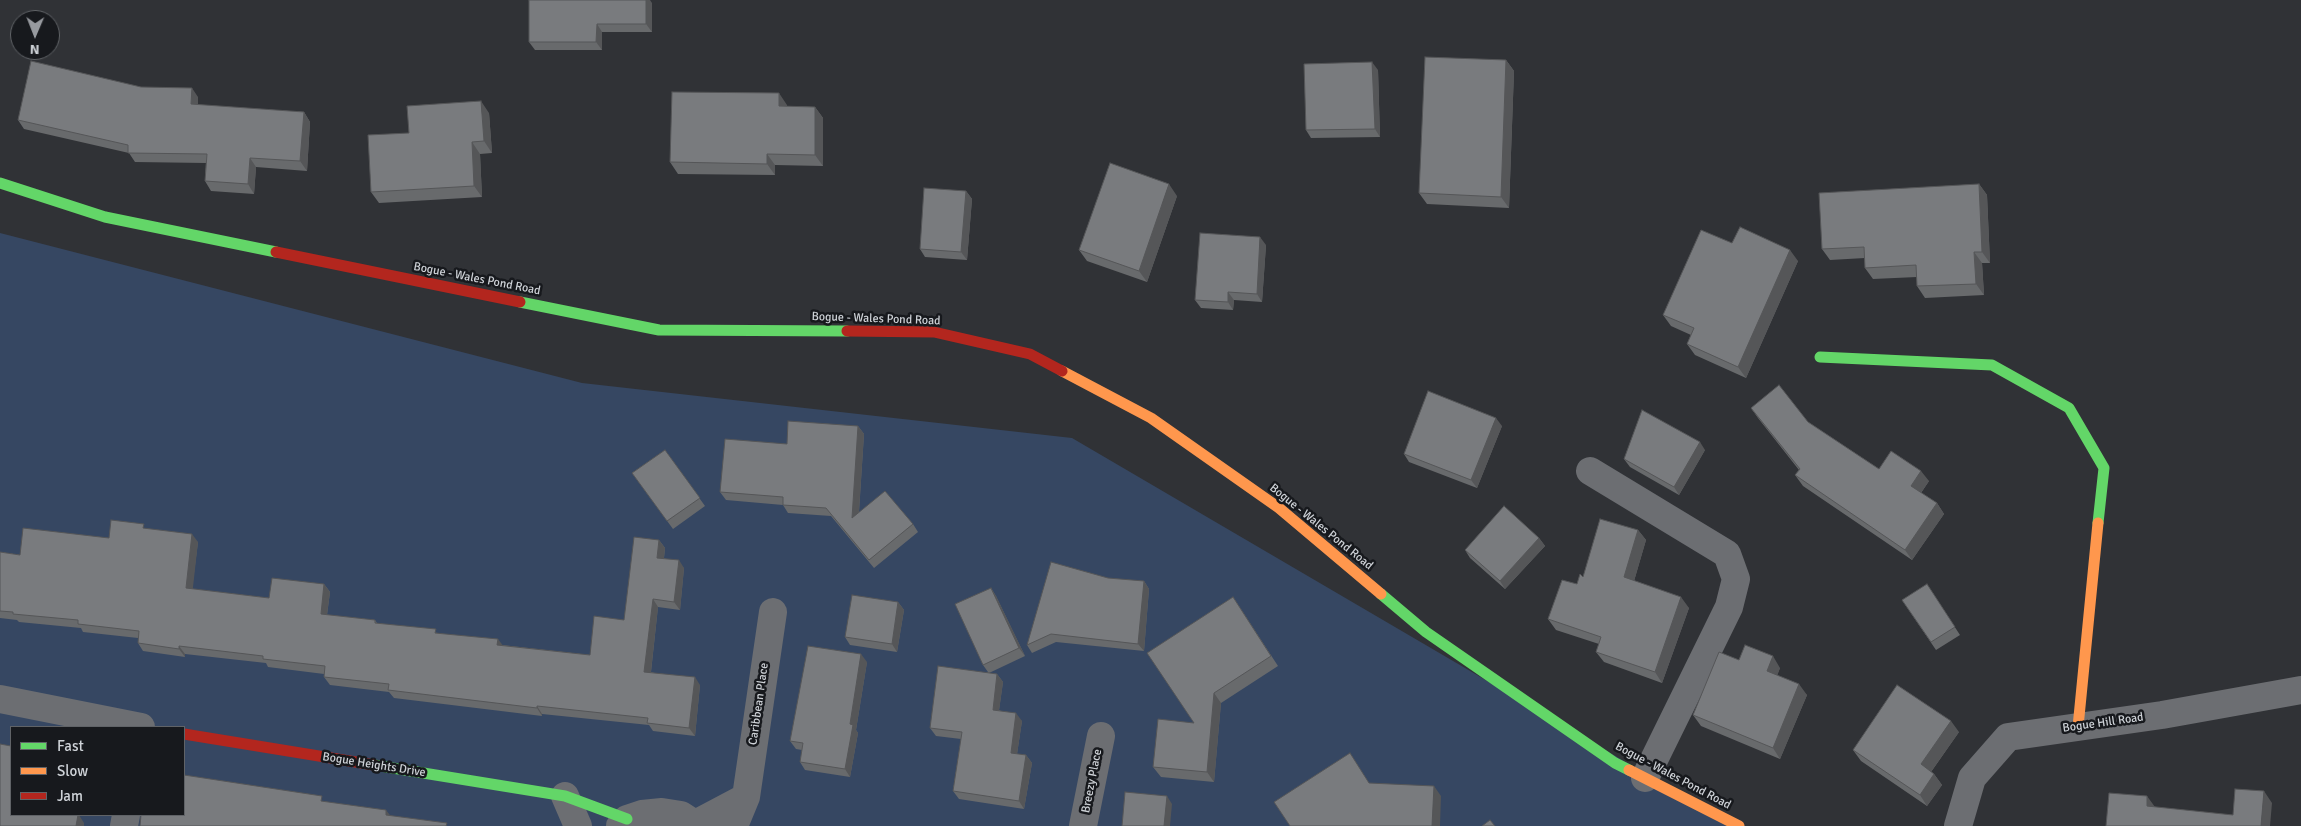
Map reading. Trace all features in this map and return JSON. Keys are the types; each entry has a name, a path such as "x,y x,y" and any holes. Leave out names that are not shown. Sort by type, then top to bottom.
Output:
{"street":[{"name":"Bogue - Wales Pond Road","path":"0,183 105,217 659,330 934,332 1030,354 1150,418 1279,508 1426,632 1615,763 1740,826"},
{"path":"1820,357 1992,365 2068,408 2104,468 2078,727"},
{"path":"1590,471 1727,554 1736,579 1729,607 1645,778"},
{"name":"Caribbean Place","path":"734,826 746,796 772,612"},
{"name":"Bogue Hill Road","path":"1958,826 1972,778 2008,737 2162,715 2301,690"},
{"path":"0,698 135,726"},
{"name":"Bogue Heights Drive","path":"185,734 565,796 623,822"},
{"name":"Breezy Place","path":"1083,826 1101,736"},
{"path":"565,796 578,826"},
{"path":"623,822 642,814 662,812 681,815 696,825 746,796"}],"shaded area":[{"path":"0,233 582,383 1072,438 1735,826 0,826"}],"building":[{"path":"529,0 646,0 646,24 597,24 596,42 529,42"},
{"path":"1425,57 1506,60 1501,197 1419,193"},
{"path":"31,61 141,87 192,88 191,104 304,112 300,161 250,158 248,184 205,181 207,154 128,153 128,145 18,120"},
{"path":"1372,62 1375,129 1306,130 1304,64"},
{"path":"672,92 779,93 779,106 815,107 815,155 767,154 767,164 670,162"},
{"path":"481,101 484,141 472,142 474,186 371,192 368,135 409,133 407,106"},
{"path":"1110,163 1169,184 1139,271 1079,250"},
{"path":"1979,184 1982,252 1974,252 1976,284 1917,286 1916,265 1865,268 1864,247 1822,249 1819,193"},
{"path":"924,188 966,191 961,252 920,249"},
{"path":"1740,227 1790,250 1738,367 1687,344 1694,328 1663,315 1701,230 1732,243"},
{"path":"1200,233 1260,237 1257,294 1228,292 1228,302 1195,300"},
{"path":"1779,385 1808,422 1879,469 1891,451 1921,471 1911,486 1937,503 1905,550 1795,475 1800,469 1751,408"},
{"path":"1428,391 1496,418 1471,480 1404,454"},
{"path":"1642,410 1700,442 1674,487 1624,459"},
{"path":"788,421 858,426 852,518 885,491 913,524 869,560 826,508 783,505 783,497 720,492 725,439 787,444"},
{"path":"665,450 700,498 667,521 632,473"},
{"path":"1504,506 1539,538 1500,581 1465,550"},
{"path":"1600,519 1638,530 1624,577 1681,597 1655,672 1596,652 1601,637 1548,619 1562,580 1577,584 1580,574 1583,577"},
{"path":"111,520 144,524 143,528 192,534 186,588 269,598 272,578 324,584 321,614 375,620 375,623 436,629 435,633 498,639 497,645 590,655 594,616 624,620 634,537 659,540 657,558 679,560 674,602 653,599 644,672 695,677 689,728 647,723 648,718 537,706 537,708 388,690 389,684 324,677 325,666 263,659 263,656 179,646 179,649 138,643 139,631 78,624 78,620 0,611 0,552 20,555 23,528 109,538"},
{"path":"1051,562 1108,578 1144,581 1138,644 1051,634 1027,645"},
{"path":"1927,584 1955,627 1931,642 1902,600"},
{"path":"991,588 1019,648 983,665 955,604"},
{"path":"852,595 898,602 892,644 845,637"},
{"path":"1233,597 1271,656 1214,693 1207,772 1153,767 1158,719 1194,723 1147,653"},
{"path":"1745,645 1773,656 1767,671 1799,684 1773,748 1693,715 1719,652 1739,660"},
{"path":"808,646 861,654 850,724 853,725 845,769 800,762 803,743 790,741"},
{"path":"938,666 997,674 993,710 1016,713 1011,753 1026,755 1019,801 953,791 962,732 930,728"},
{"path":"1897,685 1951,721 1921,764 1934,774 1920,795 1853,750"},
{"path":"0,744 10,746 10,816 78,816 76,826 0,826"},
{"path":"1350,753 1369,783 1434,786 1432,826 1290,826 1274,802"},
{"path":"185,775 322,796 321,801 386,810 386,815 447,823 446,826 140,826 141,816 185,816"},
{"path":"2235,789 2264,791 2261,826 2106,826 2109,793 2147,796 2147,806 2233,815"},
{"path":"1125,792 1167,796 1164,826 1122,826"},
{"path":"1490,820 1495,826 1482,826"}],"traffic: fast":[{"path":"0,183 105,217 276,252"},
{"path":"520,302 659,330 847,331"},
{"path":"1820,357 1992,365 2069,408 2104,468 2098,523"},
{"path":"1381,594 1426,632 1615,763 1629,770"},
{"path":"374,765 565,796 627,819"}],"traffic: slow":[{"path":"1062,371 1151,418 1279,508 1381,594"},
{"path":"2078,727 2098,523"},
{"path":"1629,770 1739,826"}],"traffic: jam":[{"path":"276,252 520,302"},
{"path":"847,331 934,332 1030,354 1062,371"},
{"path":"185,734 374,765"}]}
